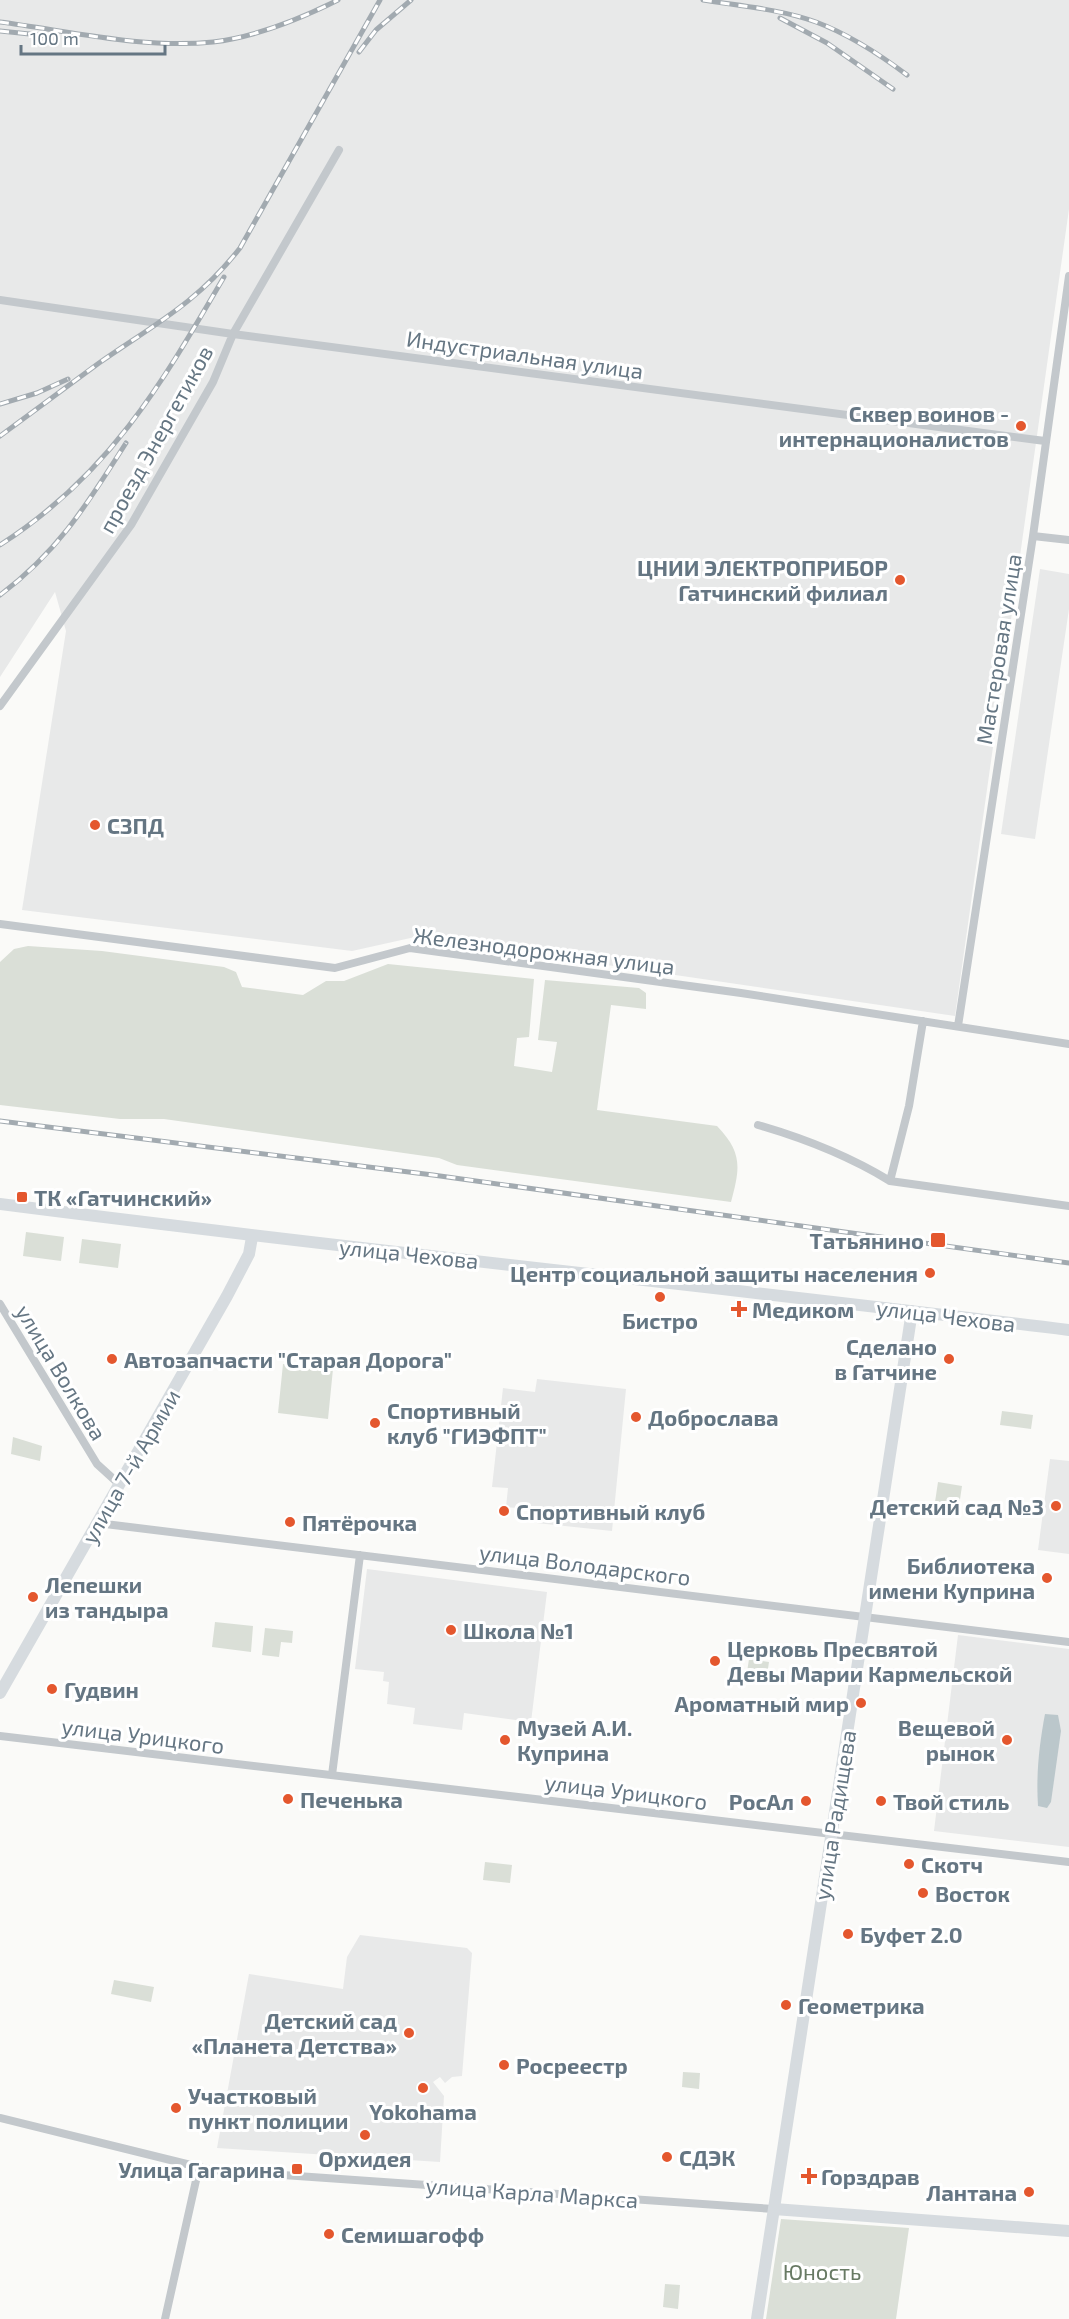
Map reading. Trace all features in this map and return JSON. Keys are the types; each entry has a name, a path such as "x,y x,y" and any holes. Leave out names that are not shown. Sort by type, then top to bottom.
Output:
{"street":[{"name":"проезд Энергетиков","path":"0,706 132,525 213,382 233,334 339,150"},
{"name":"Мастеровая улица","path":"957,1026 1033,536 1069,276"},
{"name":"Индустриальная улица","path":"0,300 233,334 1045,441"},
{"path":"1033,536 1069,540"},
{"name":"Железнодорожная улица","path":"0,924 335,968 410,948 1069,1044"},
{"path":"890,1181 909,1106 923,1021"},
{"path":"758,1125 793,1136 867,1167 890,1181 1069,1206"},
{"name":"улица Чехова","path":"0,1203 252,1237 1069,1330"},
{"name":"улица 7-й Армии","path":"0,1693 227,1296 249,1254 252,1237"},
{"name":"улица Волкова","path":"0,1304 97,1464 119,1484"},
{"name":"улица Радищева","path":"757,2319 912,1311"},
{"name":"улица Володарского","path":"98,1523 865,1615 1069,1642"},
{"path":"332,1775 360,1556"},
{"name":"улица Урицкого","path":"0,1736 1069,1862"},
{"name":"улица Карла Маркса","path":"0,2118 199,2167 1069,2231"},
{"path":"165,2319 199,2167"}],"shaded area":[{"path":"0,0 1069,0 1069,209 955,1016 415,937 352,951 22,910 66,631 55,592 0,677"},
{"path":"1040,569 1069,574 1069,609 1035,839 1001,834"},
{"path":"537,1379 626,1389 612,1531 527,1522 528,1509 506,1507 508,1488 492,1487 503,1388 535,1392"},
{"name":"Детский сад №3","path":"1050,1459 1069,1461 1069,1554 1038,1550"},
{"name":"Школа №1","path":"367,1569 547,1592 531,1722 464,1713 462,1730 413,1724 415,1708 387,1704 389,1682 383,1681 384,1672 355,1669"},
{"name":"Вещевой рынок","path":"958,1635 1069,1649 1069,1847 934,1831"},
{"path":"1045,1714 1058,1715 1061,1731 1051,1802 1047,1808 1038,1806 1037,1794 1038,1760"},
{"path":"360,1935 467,1948 472,1953 462,2076 452,2077 445,2083 440,2077 433,2082 444,2096 440,2162 217,2148 249,1974 343,1989 347,1957"}],"green space":[{"path":"28,946 102,951 224,967 236,972 242,987 303,995 326,981 344,981 388,964 534,979 529,1037 517,1038 514,1066 552,1072 557,1042 538,1040 545,980 639,988 646,993 646,1009 611,1005 597,1110 717,1126 731,1144 737,1161 731,1202 457,1165 439,1158 164,1119 120,1119 0,1105 0,962 14,949"},
{"path":"26,1232 64,1237 61,1261 23,1256"},
{"path":"82,1239 121,1244 118,1268 79,1263"},
{"path":"310,1357 334,1359 328,1419 278,1413 283,1364 309,1366"},
{"path":"1002,1411 1033,1415 1031,1429 1000,1425"},
{"path":"13,1437 42,1446 40,1461 11,1454"},
{"path":"938,1482 962,1486 959,1506 935,1502"},
{"path":"215,1622 253,1626 251,1652 212,1647"},
{"path":"265,1628 293,1631 292,1643 281,1642 279,1657 262,1655"},
{"path":"749,1659 769,1662 766,1682 746,1679"},
{"path":"485,1862 512,1865 510,1883 483,1880"},
{"path":"114,1980 154,1987 151,2002 111,1994"},
{"path":"683,2072 700,2073 699,2089 682,2087"},
{"name":"Юность","path":"781,2219 909,2228 896,2319 766,2319"},
{"path":"665,2284 680,2285 678,2309 663,2307"}],"railway":[{"path":"0,22 106,38 187,44 245,36 277,26 338,0"},
{"path":"0,436 99,363 174,312 208,284 224,267 240,248 380,0"},
{"path":"359,52 376,30 411,0"},
{"path":"703,0 774,11 816,22 863,45 907,75"},
{"path":"780,18 827,43 893,89"},
{"path":"0,31 49,36"},
{"path":"0,545 38,518 72,489 102,458 154,391 224,277"},
{"path":"0,404 37,393 68,379"},
{"path":"0,595 56,544 85,506 126,443"},
{"path":"0,1121 433,1175 1069,1263"}],"place":[{"name":"Сквер воинов - интернационалистов","path":"1021,426"},
{"name":"ЦНИИ ЭЛЕКТРОПРИБОР Гатчинский филиал","path":"900,580"},
{"name":"СЗПД","path":"95,825"},
{"name":"ТК «Гатчинский»","path":"22,1197"},
{"name":"Татьянино","path":"938,1240"},
{"name":"Центр социальной защиты населения","path":"930,1273"},
{"name":"Бистро","path":"660,1297"},
{"name":"Медиком","path":"739,1309"},
{"name":"Автозапчасти \"Старая Дорога\"","path":"112,1359"},
{"name":"Сделано в Гатчине","path":"949,1359"},
{"name":"Доброслава","path":"636,1417"},
{"name":"Спортивный клуб \"ГИЭФПТ\"","path":"375,1423"},
{"name":"Детский сад №3","path":"1056,1506"},
{"name":"Спортивный клуб","path":"504,1511"},
{"name":"Пятёрочка","path":"290,1522"},
{"name":"Библиотека имени Куприна","path":"1047,1578"},
{"name":"Лепешки из тандыра","path":"33,1597"},
{"name":"Школа №1","path":"451,1630"},
{"name":"Церковь Пресвятой Девы Марии Кармельской","path":"715,1661"},
{"name":"Гудвин","path":"52,1689"},
{"name":"Ароматный мир","path":"861,1703"},
{"name":"Музей А.И. Куприна","path":"505,1740"},
{"name":"Вещевой рынок","path":"1007,1740"},
{"name":"Печенька","path":"288,1799"},
{"name":"РосАл","path":"806,1801"},
{"name":"Твой стиль","path":"881,1801"},
{"name":"Скотч","path":"909,1864"},
{"name":"Восток","path":"923,1893"},
{"name":"Буфет 2.0","path":"848,1934"},
{"name":"Геометрика","path":"786,2005"},
{"name":"Детский сад «Планета Детства»","path":"409,2033"},
{"name":"Росреестр","path":"504,2065"},
{"name":"Yokohama","path":"423,2088"},
{"name":"Участковый пункт полиции","path":"176,2108"},
{"name":"Орхидея","path":"365,2135"},
{"name":"СДЭК","path":"667,2157"},
{"name":"Улица Гагарина","path":"297,2169"},
{"name":"Горздрав","path":"809,2176"},
{"name":"Лантана","path":"1029,2192"},
{"name":"Семишагофф","path":"329,2234"}]}
